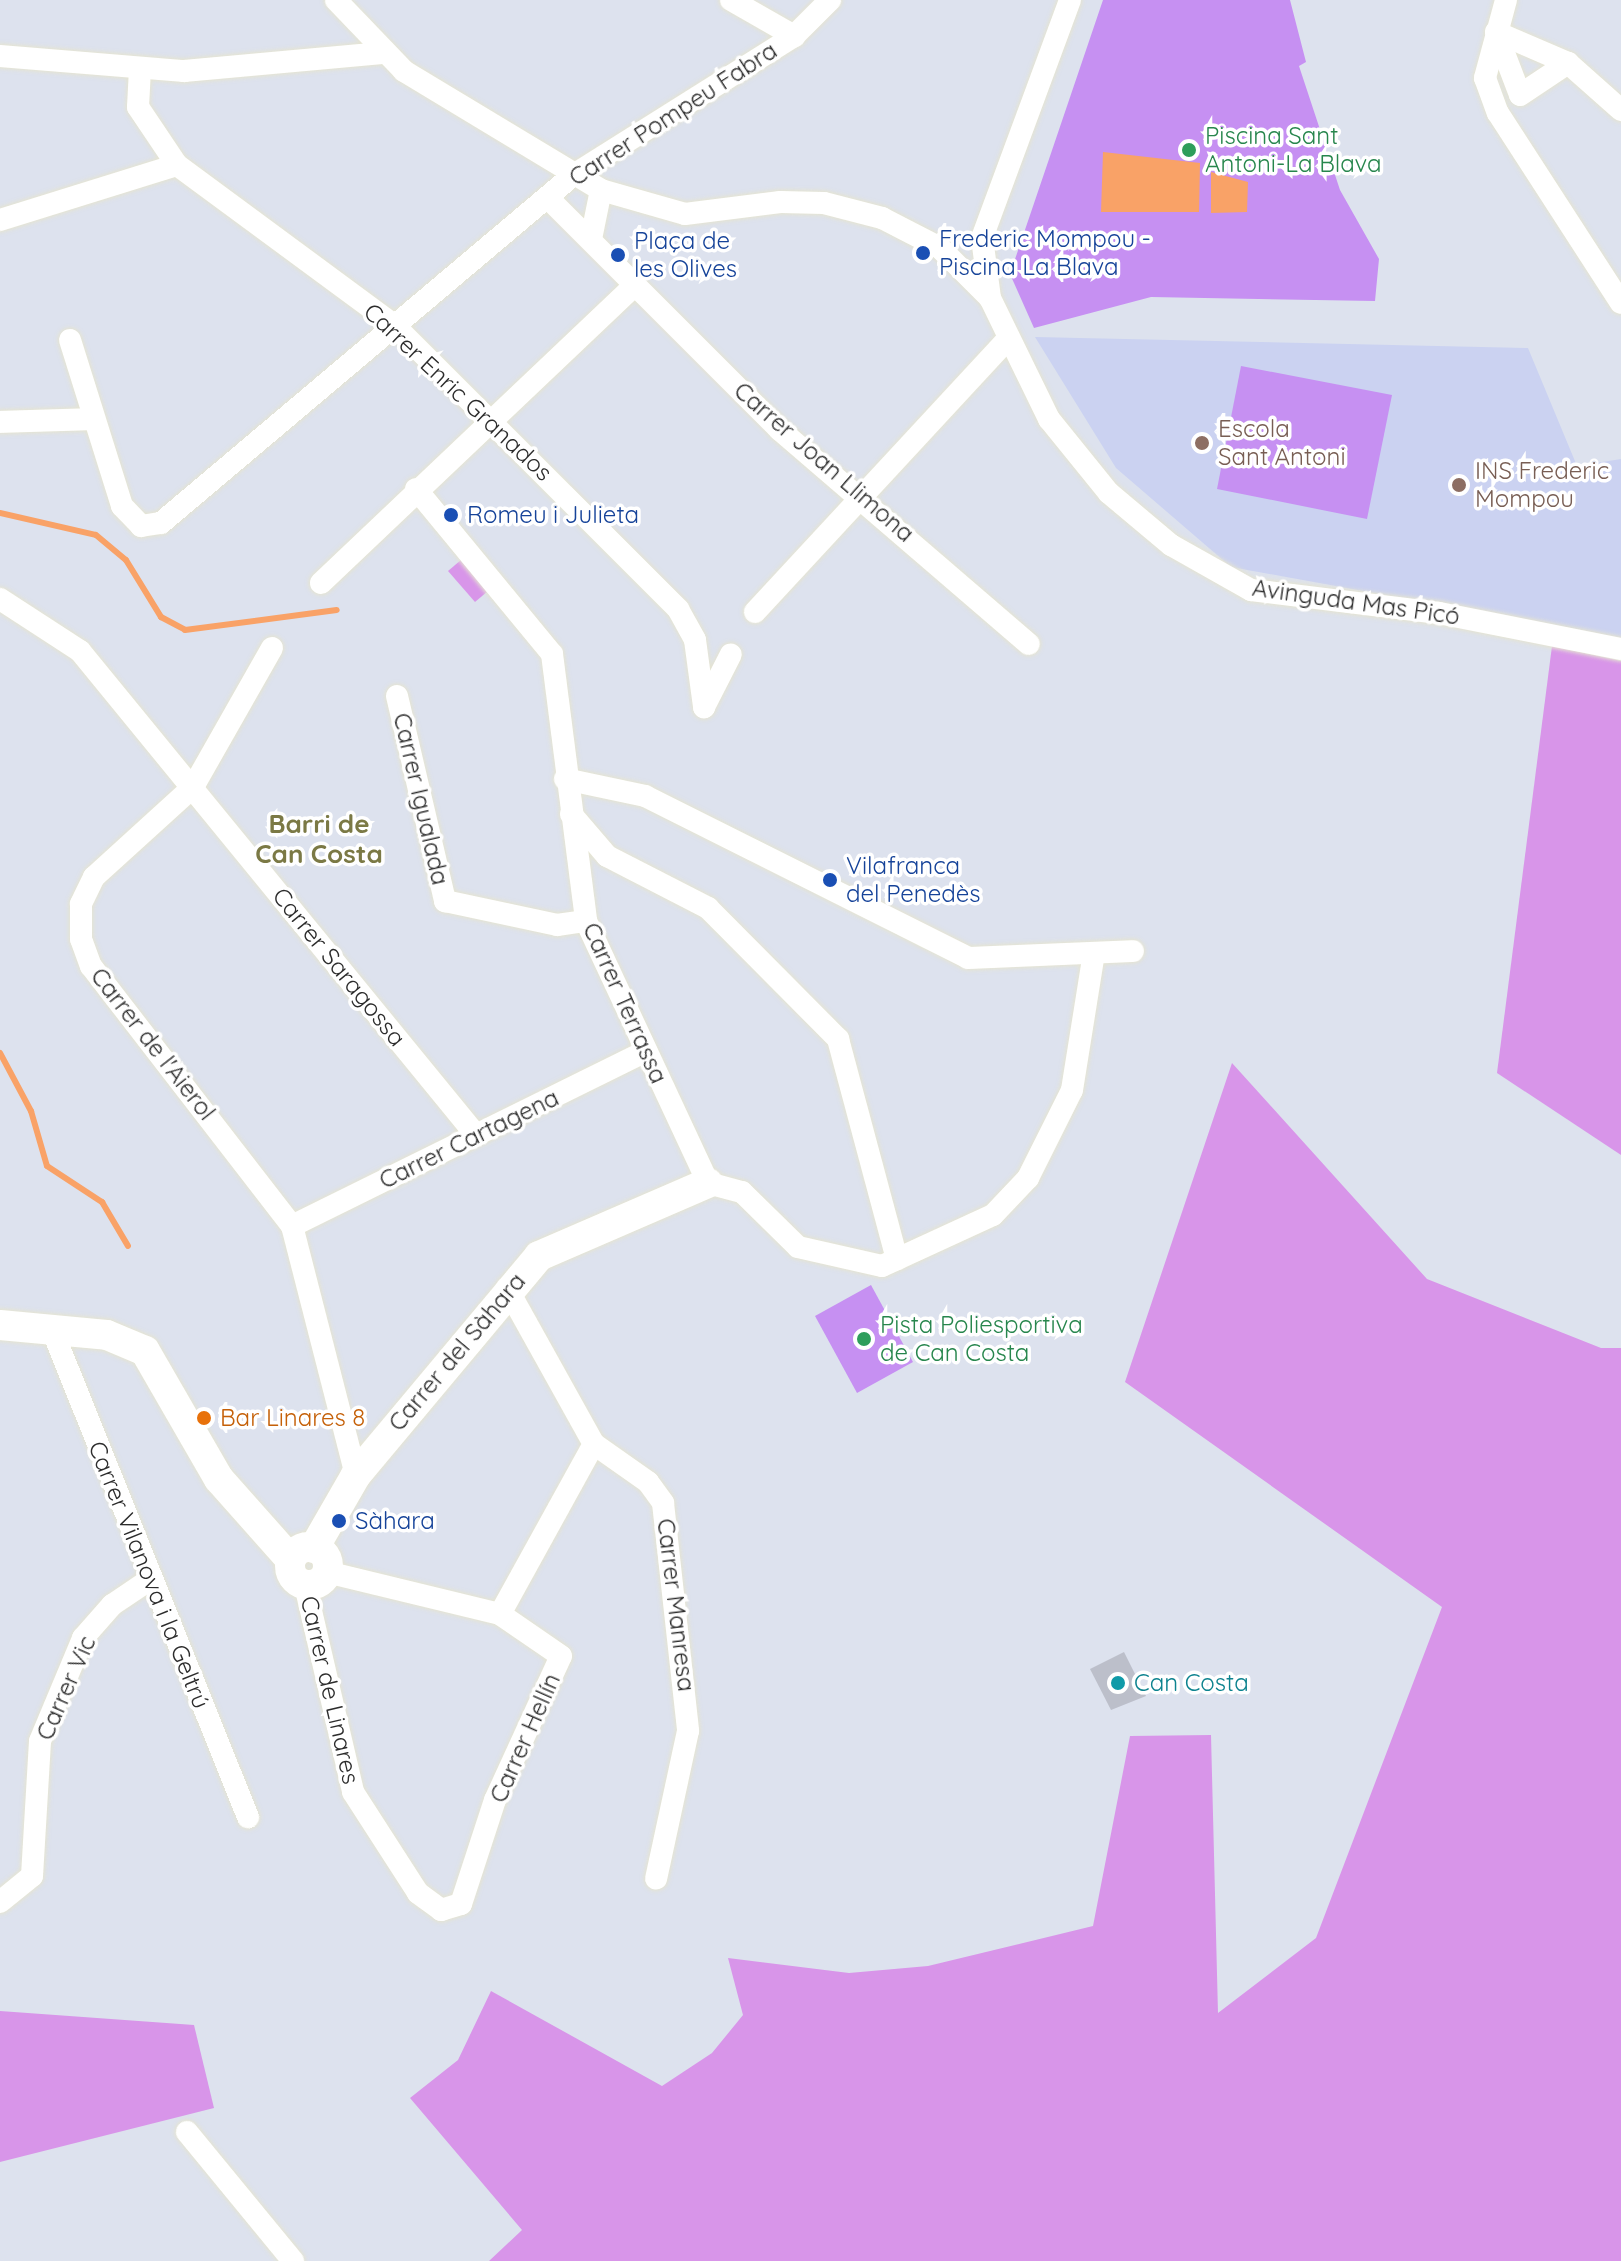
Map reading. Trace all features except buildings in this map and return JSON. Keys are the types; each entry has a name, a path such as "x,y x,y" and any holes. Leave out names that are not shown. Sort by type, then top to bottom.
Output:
{"street":[{"name":"Avinguda Mas Picó","path":"336,0 382,53 572,176 601,190 685,214 824,203 882,218 940,248 990,298"},
{"path":"731,0 794,36"},
{"name":"Carrer Pompeu Fabra","path":"93,419 122,506 141,526 180,511 394,325 549,199 572,176 794,36 830,0"},
{"path":"940,248 982,238 1070,0"},
{"path":"1506,0 1485,78 1498,113 1621,303"},
{"path":"1496,32 1568,63 1621,110"},
{"path":"1496,32 1520,95 1568,63"},
{"path":"0,56 140,69 256,69 382,53"},
{"name":"Carrer Enric Granados","path":"140,69 138,107 177,165 394,325 495,418 678,609 695,640 704,707 731,654"},
{"path":"0,220 177,165"},
{"path":"591,239 601,190"},
{"name":"Carrer Joan Llimona","path":"549,199 780,430 862,494 1029,644"},
{"name":"Avinguda Mas Picó","path":"982,238 990,298 1049,419 1109,493 1221,577 1251,590 1439,613 1621,649"},
{"path":"321,583 416,489 634,286"},
{"path":"755,612 1008,339"},
{"path":"0,422 93,419 70,340"},
{"name":"Carrer Terrassa","path":"416,489 542,634 557,669 565,779 586,921 708,1183"},
{"name":"Carrer Saragossa","path":"0,599 80,651 476,1135"},
{"name":"Carrer de l'Aierol","path":"272,648 193,787 94,877 81,904 81,939 91,966 292,1226 356,1475"},
{"name":"Carrer Igualada","path":"397,696 435,881 445,901 557,925 586,921"},
{"path":"565,779 614,795 645,796 968,958 1064,950 1093,959 1133,951"},
{"path":"614,795 571,814 607,856 708,908 838,1039 897,1259"},
{"path":"576,859 607,856"},
{"path":"708,1183 742,1192 798,1247 882,1266 993,1215 1028,1178 1072,1090 1093,959"},
{"name":"Carrer Cartagena","path":"292,1226 646,1051"},
{"name":"Carrer del Sàhara","path":"309,1566 356,1475 507,1288 556,1247 708,1183"},
{"name":"Carrer Manresa","path":"507,1288 594,1444 648,1482 663,1503 681,1626 688,1731 656,1879"},
{"name":"Carrer de Linares","path":"0,1325 107,1335 151,1357 219,1479 309,1566 353,1792 418,1893 441,1910"},
{"name":"Carrer Vilanova i la Geltrú","path":"53,1332 149,1580 248,1817"},
{"path":"500,1614 594,1444"},
{"name":"Carrer Hellín","path":"309,1566 500,1614 561,1656 495,1800 461,1904 441,1910"},
{"name":"Carrer Vic","path":"0,1902 32,1876 40,1741 83,1638 112,1605 149,1580"},
{"path":"187,2132 293,2261"}],"shaded area":[{"name":"Piscina Sant Antoni-La Blava","path":"1103,0 1290,0 1306,62 1299,66 1340,190 1379,259 1375,301 1151,297 1034,328 1010,274"},
{"path":"1103,152 1200,163 1199,212 1101,212"},
{"path":"1211,172 1248,182 1247,212 1211,213"},
{"name":"INS Frederic Mompou","path":"1035,337 1528,348 1577,466 1621,459 1621,638 1231,567 1116,468"},
{"path":"1241,366 1392,395 1367,519 1217,489"},
{"path":"461,560 488,591 475,602 448,571"},
{"path":"1552,646 1621,661 1621,1155 1497,1073"},
{"path":"1232,1063 1427,1279 1601,1348 1621,1348 1621,2261 489,2261 522,2230 410,2098 458,2060 491,1991 662,2086 712,2053 743,2015 728,1958 849,1973 928,1966 1093,1926 1130,1736 1211,1735 1218,2013 1316,1938 1442,1607 1125,1382"},
{"name":"Pista Poliesportiva de Can Costa","path":"871,1285 913,1362 857,1393 815,1316"},
{"path":"0,2011 194,2025 214,2108 0,2162"}],"waterway":[{"path":"0,513 96,535 126,560 161,617 185,630 337,610"},
{"path":"0,1053 31,1111 47,1166 102,1202 128,1246"}],"place":[{"name":"Piscina Sant Antoni-La Blava","path":"1189,150"},
{"name":"Frederic Mompou - Piscina La Blava","path":"923,253"},
{"name":"Plaça de les Olives","path":"618,255"},
{"name":"Escola Sant Antoni","path":"1202,443"},
{"name":"INS Frederic Mompou","path":"1459,485"},
{"name":"Romeu i Julieta","path":"451,515"},
{"name":"Vilafranca del Penedès","path":"830,880"},
{"name":"Pista Poliesportiva de Can Costa","path":"864,1339"},
{"name":"Bar Linares 8","path":"204,1418"},
{"name":"Sàhara","path":"339,1521"},
{"name":"Can Costa","path":"1118,1683"}],"district":[{"name":"Barri de Can Costa","path":"319,839"}]}
